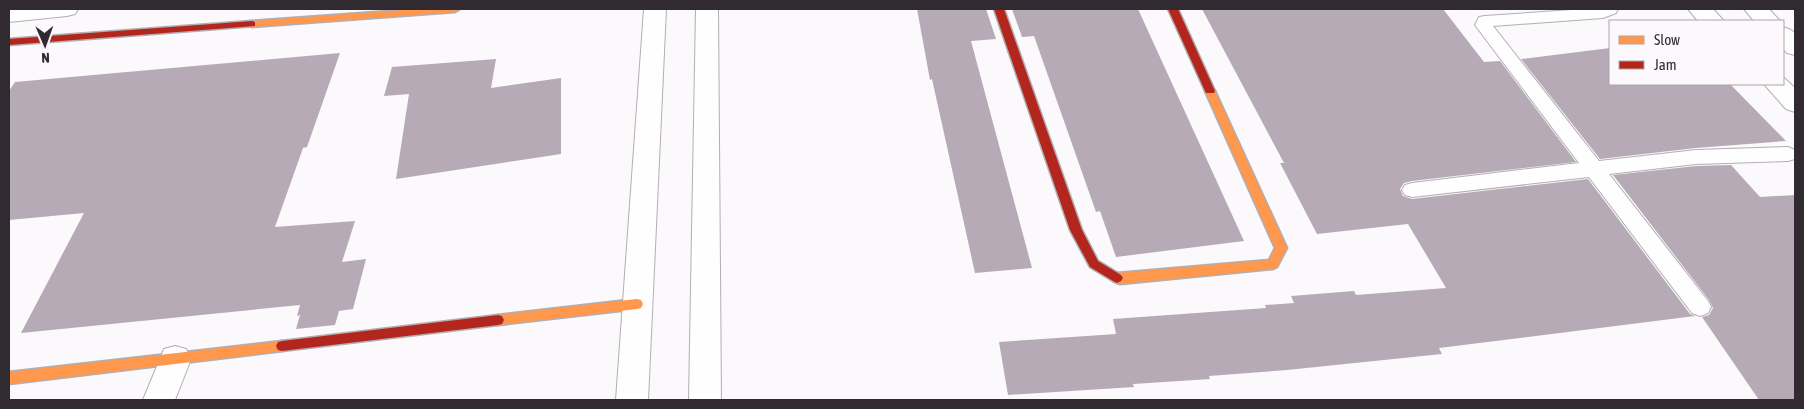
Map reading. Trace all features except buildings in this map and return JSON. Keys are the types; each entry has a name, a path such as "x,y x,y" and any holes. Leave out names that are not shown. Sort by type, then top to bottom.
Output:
{"street":[{"path":"9,15 67,9"},
{"path":"9,42 455,9"},
{"path":"632,400 654,9"},
{"path":"705,400 707,9"},
{"path":"999,9 1076,230 1094,264 1120,279 1273,264 1281,248 1173,9"},
{"path":"1699,9 1711,20"},
{"path":"1755,9 1767,20"},
{"path":"1784,36 1795,47"},
{"path":"1777,85 1795,102"},
{"path":"9,378 637,304"},
{"path":"159,400 175,358"}],"lane":[{"path":"1610,9 1603,13 1485,21 1482,25 1700,308"},
{"path":"1412,190 1696,157 1788,154"}],"traffic: slow":[{"path":"252,24 455,9"},
{"path":"1117,278 1273,264 1281,248 1210,91"},
{"path":"498,320 637,304"},
{"path":"9,378 282,346"}],"traffic: jam":[{"path":"999,9 1076,230 1094,264 1117,278"},
{"path":"1173,9 1210,91"},
{"path":"9,42 252,24"},
{"path":"282,346 498,320"}]}
